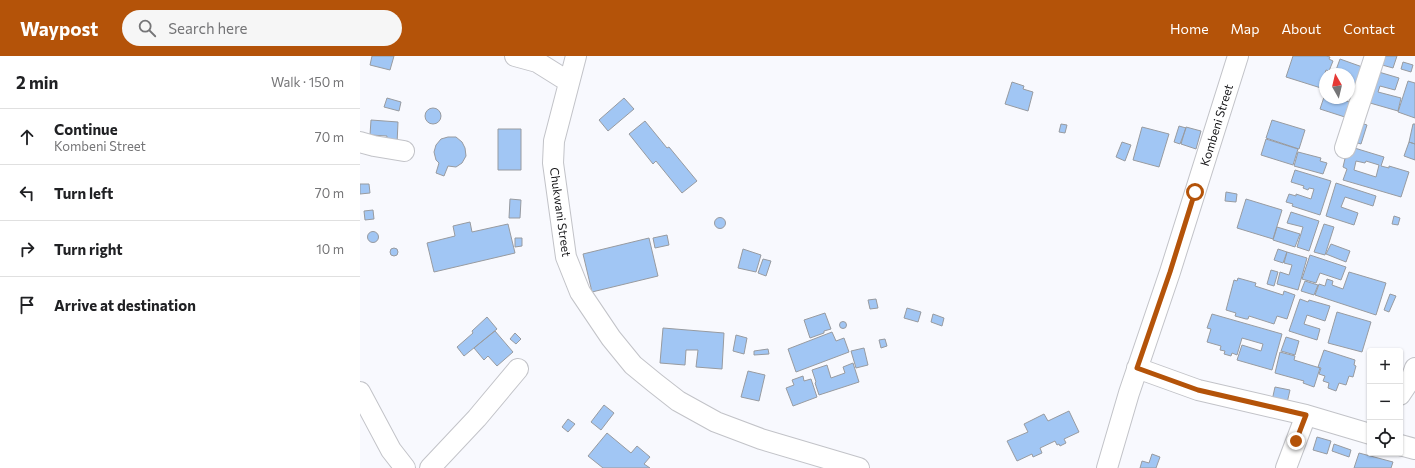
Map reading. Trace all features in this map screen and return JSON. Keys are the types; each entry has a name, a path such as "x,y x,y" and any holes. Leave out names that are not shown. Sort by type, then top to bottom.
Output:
{"street":[{"path":"515,56 537,62 569,82"},
{"name":"Chukwani Street","path":"576,56 554,141 553,163 566,257 580,292 610,338 633,365 655,383 678,401 716,422 761,439 859,468"},
{"name":"Kombeni Street","path":"1107,468 1137,368 1170,272 1238,56"},
{"path":"1345,148 1375,56"},
{"path":"360,142 404,151"},
{"path":"1137,368 1198,390 1306,415 1367,433"},
{"path":"1403,390 1412,377 1415,368"},
{"path":"430,468 477,418 518,369"},
{"path":"360,392 391,450 405,468"},
{"path":"1286,468 1306,415"},
{"path":"1403,445 1415,449"}],"building":[{"path":"372,56 394,56 390,70 370,65"},
{"path":"1293,56 1326,56 1330,57 1329,59 1333,61 1330,68 1319,68 1319,87 1286,77"},
{"path":"1378,56 1397,56 1393,68 1375,63"},
{"path":"1340,59 1368,69 1358,100 1355,99 1355,68 1337,68"},
{"path":"1403,62 1413,65 1411,72 1401,69"},
{"path":"1372,70 1399,78 1395,90 1380,86 1378,92 1401,98 1398,111 1363,101"},
{"path":"1408,81 1415,83 1415,118 1398,112"},
{"path":"1012,82 1024,86 1023,89 1033,92 1028,111 1005,104"},
{"path":"387,98 401,102 399,111 384,107"},
{"path":"624,98 634,109 608,131 599,120"},
{"path":"1322,104 1356,104 1351,119 1320,109"},
{"path":"430,108 436,108 441,113 439,122 436,124 430,124 425,119 425,113"},
{"path":"371,120 398,122 397,144 386,144 387,136 370,135"},
{"path":"1272,120 1305,130 1299,149 1266,138"},
{"path":"645,121 697,181 682,193 656,161 653,164 629,134"},
{"path":"1358,122 1367,125 1361,144 1351,141"},
{"path":"1061,124 1067,125 1065,133 1059,132"},
{"path":"1413,124 1415,124 1415,144 1409,142"},
{"path":"1179,126 1186,128 1180,144 1174,142"},
{"path":"1142,127 1169,134 1159,167 1133,160"},
{"path":"1186,127 1201,131 1196,149 1181,144"},
{"path":"498,129 521,129 521,170 498,170"},
{"path":"456,137 462,142 465,148 466,156 462,163 456,167 448,166 444,176 436,173 439,163 436,160 434,152 436,145 441,139"},
{"path":"1266,139 1298,149 1293,165 1261,155"},
{"path":"1122,142 1131,145 1125,161 1116,157"},
{"path":"1409,142 1415,144 1415,160 1404,156"},
{"path":"1348,146 1384,157 1381,166 1389,168 1389,166 1409,172 1401,197 1343,180 1347,169 1343,167","holes":["1356,161 1365,163 1366,161 1379,165 1376,177 1354,170"]},
{"path":"1298,152 1321,158 1320,161 1327,163 1323,174 1294,166"},
{"path":"1295,170 1331,181 1320,215 1292,206 1293,204 1286,202 1289,194 1296,196 1296,194 1311,199 1314,189 1309,188 1308,190 1303,188 1304,186 1291,182"},
{"path":"1336,183 1376,196 1373,206 1345,197 1341,207 1358,213 1354,225 1326,216"},
{"path":"360,184 369,184 370,193 360,194"},
{"path":"1226,192 1237,194 1236,202 1225,201"},
{"path":"510,199 521,200 520,218 509,218"},
{"path":"1246,199 1282,210 1273,239 1237,228"},
{"path":"373,210 374,219 365,220 364,211"},
{"path":"1291,212 1319,221 1309,251 1297,247 1303,227 1287,223"},
{"path":"1394,216 1400,218 1398,225 1392,224"},
{"path":"720,217 724,219 726,223 724,227 720,229 716,227 714,223 716,219"},
{"path":"470,222 472,232 508,224 515,253 434,272 427,243 455,236 453,226"},
{"path":"1324,224 1334,227 1325,255 1314,252"},
{"path":"1277,227 1300,234 1295,247 1273,240"},
{"path":"371,232 375,232 377,233 377,241 371,242 368,239 368,235"},
{"path":"667,235 669,245 655,248 653,238"},
{"path":"515,238 522,238 522,246 515,247"},
{"path":"649,238 658,276 592,292 583,254"},
{"path":"1331,244 1350,251 1346,262 1326,254"},
{"path":"394,248 397,249 397,255 394,256 391,255 390,252 391,249"},
{"path":"743,249 761,255 756,272 738,268"},
{"path":"1278,249 1287,252 1283,263 1274,260"},
{"path":"1287,252 1307,258 1298,290 1277,284 1280,272 1289,275 1292,265 1284,263"},
{"path":"1310,255 1346,267 1341,280 1320,273 1316,283 1302,279"},
{"path":"763,259 771,261 766,276 758,273"},
{"path":"1271,270 1278,272 1274,286 1267,284"},
{"path":"1349,272 1386,283 1376,315 1315,295 1319,284 1325,286 1327,279 1333,281 1332,285 1343,289"},
{"path":"1238,278 1256,283 1255,286 1283,295 1284,291 1295,295 1287,319 1277,316 1274,324 1249,316 1248,319 1246,319 1235,316 1236,313 1226,310 1234,280 1237,281"},
{"path":"1305,281 1318,285 1314,295 1301,291"},
{"path":"1390,294 1396,296 1389,312 1384,310"},
{"path":"876,299 878,308 870,309 868,300"},
{"path":"1300,299 1330,306 1325,321 1307,315 1304,324 1320,329 1317,340 1289,331"},
{"path":"907,308 921,312 918,322 904,318"},
{"path":"1337,312 1371,322 1362,352 1328,343"},
{"path":"825,313 831,329 810,338 804,320"},
{"path":"933,314 944,318 942,326 931,322"},
{"path":"1212,314 1282,334 1272,370 1237,360 1242,345 1261,351 1263,344 1242,338 1237,355 1232,353 1231,356 1224,354 1225,351 1220,350 1221,346 1207,342 1211,329 1207,328"},
{"path":"487,317 497,329 464,356 457,347 473,333 472,331"},
{"path":"843,321 846,322 846,328 843,329 840,328 839,325 840,322"},
{"path":"663,328 724,333 722,369 696,367 698,350 686,350 685,365 660,363"},
{"path":"495,331 513,352 497,366 488,356 484,360 474,348"},
{"path":"832,332 836,341 844,338 849,352 796,372 788,349"},
{"path":"515,333 521,339 516,344 510,339"},
{"path":"736,335 747,338 744,354 733,351"},
{"path":"1286,337 1299,341 1295,355 1281,351"},
{"path":"885,339 887,346 881,348 879,340"},
{"path":"864,348 868,365 856,368 851,351"},
{"path":"768,349 769,354 754,355 754,351"},
{"path":"1324,350 1355,360 1354,365 1356,366 1353,377 1349,376 1346,385 1339,383 1336,391 1328,388 1329,383 1323,381 1325,376 1319,374 1321,368 1318,367"},
{"path":"1280,352 1295,356 1294,360 1320,368 1314,387 1303,383 1304,381 1275,373"},
{"path":"853,363 859,382 819,395 812,370 827,365 831,378 845,373 843,367"},
{"path":"748,371 765,375 759,401 741,397"},
{"path":"803,376 804,381 811,379 817,397 793,406 786,388 794,385 792,380"},
{"path":"1275,387 1290,390 1287,403 1271,405"},
{"path":"604,405 614,413 601,430 591,422"},
{"path":"1069,411 1079,432 1064,439 1066,443 1060,446 1059,444 1057,445 1055,441 1040,448 1042,453 1033,457 1032,454 1017,461 1007,441 1028,432 1024,424 1044,414 1048,421"},
{"path":"568,419 575,424 568,432 562,427"},
{"path":"607,433 631,453 637,446 650,457 644,464 650,468 603,468 588,456"},
{"path":"1317,437 1331,441 1327,454 1313,450"},
{"path":"1334,444 1351,450 1349,457 1332,451"},
{"path":"1359,453 1393,462 1391,468 1354,468"},
{"path":"1152,454 1160,457 1156,468 1140,468 1142,461 1149,463"}],"route":[{"path":"1195,192 1170,272 1137,368 1198,390 1306,415 1296,441"}]}
